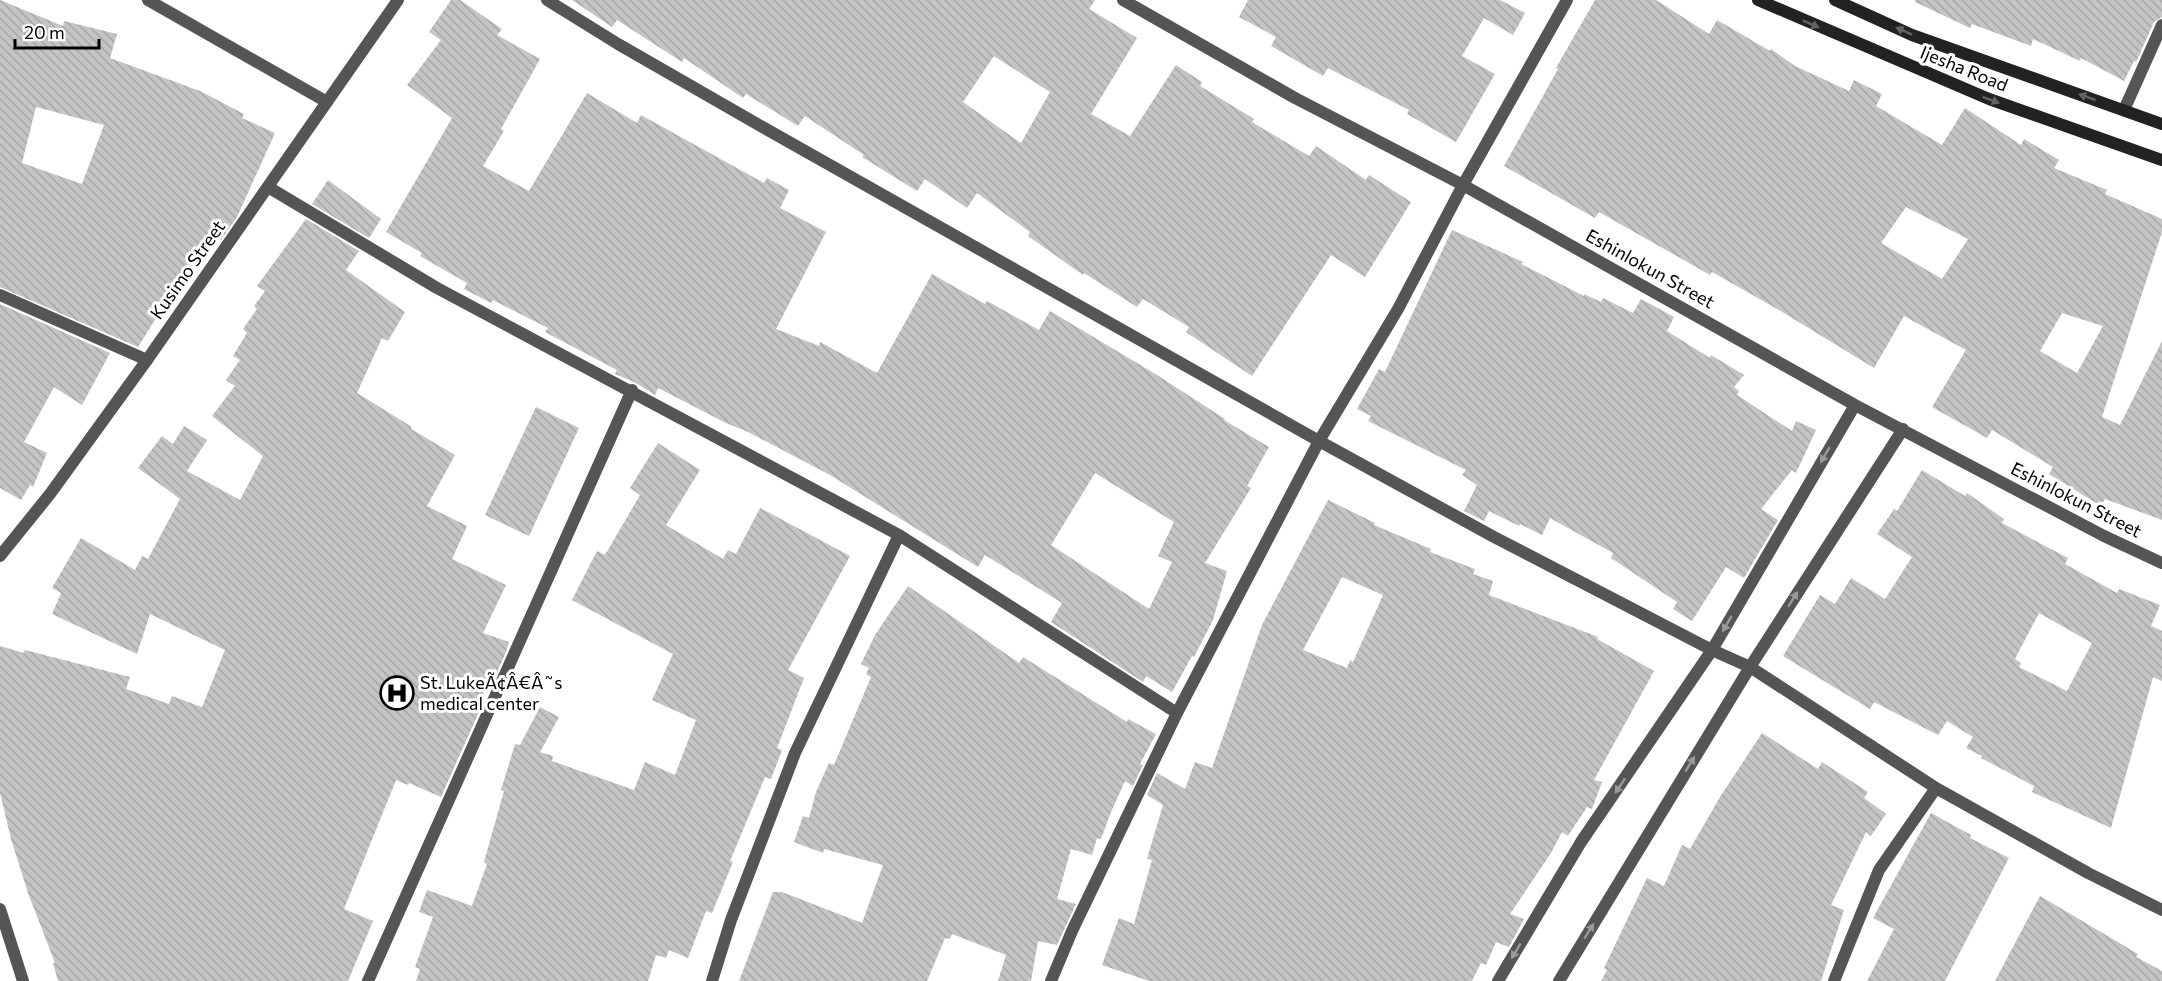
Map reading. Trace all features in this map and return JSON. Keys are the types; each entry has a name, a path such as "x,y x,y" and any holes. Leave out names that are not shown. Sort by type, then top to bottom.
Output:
{"main road":[{"name":"Ijesha Road","path":"1758,0 1989,99 2162,160"},
{"name":"Ijesha Road","path":"1835,0 1912,35 2162,124"}],"street":[{"path":"148,0 327,102"},
{"name":"Kusimo Street","path":"0,556 50,494 147,360 398,0"},
{"path":"547,0 618,44 766,129 1318,441 1494,537 1712,650 1750,667 1936,788 2088,873 2162,910"},
{"name":"Eshinlokun Street","path":"1123,0 1284,92 1463,184 1855,405 2036,501 2162,563"},
{"path":"1051,981 1072,931 1177,713 1318,441 1398,309 1463,184 1567,0"},
{"path":"2124,110 2162,25"},
{"path":"268,187 437,288 632,390 899,535 1177,713"},
{"path":"0,295 147,360"},
{"path":"368,981 632,390"},
{"path":"1498,981 1581,842 1712,650 1855,405"},
{"path":"1559,981 1750,667 1903,429"},
{"path":"712,981 731,920 795,753 899,535"},
{"path":"1834,981 1879,870 1936,788"},
{"path":"0,909 23,981"}],"building":[{"path":"0,0 63,26 64,21 117,34 110,58 200,91 244,114 242,118 275,133 237,217 221,240 214,237 161,317 158,315 138,347 0,287","holes":["36,107 104,125 82,184 22,163"]},
{"path":"451,0 460,0 502,29 497,35 540,59 501,129 504,131 483,166 529,191 587,93 637,123 641,115 764,183 767,178 789,190 780,208 826,232 776,329 819,346 820,342 877,373 932,274 985,304 987,301 1039,330 1050,311 1157,375 1269,447 1247,486 1251,488 1205,563 1227,571 1213,620 1172,692 1146,676 1143,682 1051,622 1062,603 985,555 978,567 830,475 658,388 655,395 615,374 617,370 545,332 548,328 493,300 491,303 464,289 467,283 420,256 422,253 386,232 452,118 407,85 441,40 429,32","holes":["1095,473 1174,522 1158,556 1172,562 1149,609 1051,545"]},
{"path":"572,0 1095,0 1089,9 1137,38 1091,114 1130,136 1176,65 1202,82 1200,86 1254,119 1252,122 1309,156 1316,146 1366,180 1369,175 1411,202 1365,277 1331,255 1252,376 1186,332 1189,327 1143,299 1137,307 1084,273 1083,275 1028,236 1030,232 977,193 967,208 925,179 917,191 862,157 864,155 805,116 798,126 746,94 743,98 684,58 682,62 617,20 612,27","holes":["994,56 1050,92 1021,143 963,102"]},
{"path":"1248,0 1500,0 1525,13 1513,35 1484,18 1462,56 1495,74 1456,142 1407,114 1409,110 1328,68 1323,76 1271,46 1276,37 1239,17"},
{"path":"1595,0 1656,0 1709,34 1717,20 1770,51 1771,49 1795,66 1849,91 1854,80 1882,94 1876,106 1942,145 1965,108 2021,145 2024,139 2059,160 2054,168 2107,190 2105,194 2162,219 2162,232 2102,417 2120,425 2162,341 2162,520 2105,499 2101,506 2049,474 2053,467 1992,430 1987,438 1932,407 1966,350 1904,316 1874,368 1712,272 1710,275 1599,212 1595,218 1504,166 1558,69 1556,68","holes":["1906,207 1968,239 1942,279 1881,243","2062,313 2103,326 2077,373 2040,351"]},
{"path":"1915,0 2162,0 2162,17 2154,22 2136,62 2134,61 2124,81 2081,58 2080,61 2033,39 2031,46 1972,24 1970,28"},
{"path":"328,180 381,219 369,238 312,204"},
{"path":"306,219 359,251 346,270 405,312 388,341 382,338 357,393 455,455 427,506 467,526 452,559 506,585 483,633 509,642 506,652 495,677 488,676 478,714 441,797 396,780 344,909 373,921 348,981 58,981 53,963 55,963 28,893 11,839 0,793 0,646 24,653 25,650 130,677 126,689 169,704 172,696 202,707 225,650 150,614 137,654 52,614 61,593 52,588 81,538 135,570 142,556 148,559 180,499 138,468 162,436 173,444 184,426 207,440 187,471 240,500 263,456 212,416 235,386 226,380 240,360 233,356 247,333 243,329 257,309 254,306 265,291 257,286"},
{"path":"1452,230 1523,262 1521,264 1584,296 1584,294 1601,302 1603,298 1633,313 1641,299 1674,317 1667,331 1710,358 1711,355 1744,375 1734,387 1739,391 1737,395 1792,431 1796,421 1816,430 1796,473 1792,470 1761,509 1778,520 1744,578 1726,567 1692,621 1673,609 1677,602 1611,558 1613,553 1550,518 1542,535 1489,511 1484,521 1464,511 1477,485 1462,475 1466,470 1368,421 1371,416 1357,409 1379,369 1385,372"},
{"path":"0,304 110,353 82,405 54,387 24,442 47,453 33,487 30,485 21,500 0,488"},
{"path":"536,407 579,428 529,536 485,515"},
{"path":"658,443 700,470 666,525 723,559 728,550 736,554 760,508 850,556 788,670 804,678 777,748 782,750 771,779 765,777 730,861 733,862 712,913 706,911 688,958 669,950 666,958 656,955 648,981 416,981 420,969 415,967 433,917 419,912 427,890 472,906 487,864 484,862 504,791 501,790 515,744 520,745 540,707 559,717 540,752 553,756 552,761 634,790 645,762 675,775 696,720 652,700 673,654 572,600 597,551 605,555 640,495 630,488"},
{"path":"1922,470 1965,496 1967,493 2004,519 2002,523 2068,558 2065,564 2117,593 2119,589 2160,605 2151,626 2162,631 2162,681 2153,677 2111,828 2032,792 2034,786 1966,748 1973,737 1947,721 1938,735 1874,702 1870,709 1783,656 1820,595 1835,604 1851,578 1885,599 1912,557 1877,534 1894,509 1897,511","holes":["2039,613 2092,643 2067,691 2019,667 2021,663 2015,659"]},
{"path":"1328,500 1375,523 1374,525 1431,549 1430,552 1475,569 1473,574 1493,581 1489,595 1598,637 1597,639 1654,671 1594,780 1602,782 1592,809 1587,807 1568,836 1562,832 1551,853 1510,914 1524,919 1509,947 1496,942 1486,965 1481,963 1472,981 1149,981 1102,965 1119,918 1134,924 1152,860 1147,859 1163,805 1147,795 1157,773 1185,789 1195,762 1212,768 1262,625","holes":["1342,577 1383,595 1353,662 1350,660 1347,668 1303,650"]},
{"path":"908,586 1019,663 1023,657 1127,722 1128,719 1156,734 1140,764 1143,765 1133,786 1125,781 1101,839 1097,838 1092,855 1071,849 1057,899 1076,904 1057,945 1038,941 1031,981 998,981 1006,955 952,934 950,939 945,938 927,981 739,981 773,892 782,892 862,923 883,865 824,849 823,853 794,842 803,816 809,818 816,792 829,763 834,765 871,677 866,674 869,668 861,664 875,635"},
{"path":"1762,733 1818,769 1822,762 1868,792 1864,798 1886,814 1871,836 1866,832 1831,905 1844,910 1821,981 1601,981 1607,970 1604,968 1647,878 1664,886 1682,845 1690,849 1720,797"},
{"path":"1931,813 1971,835 1970,838 2009,858 1945,981 1867,981 1894,929 1873,918"},
{"path":"2040,896 2138,954 2136,957 2162,971 2162,981 1995,981"}],"place":[{"name":"St. LukeÃ¢Â€Â˜s medical center","path":"397,693"}]}
